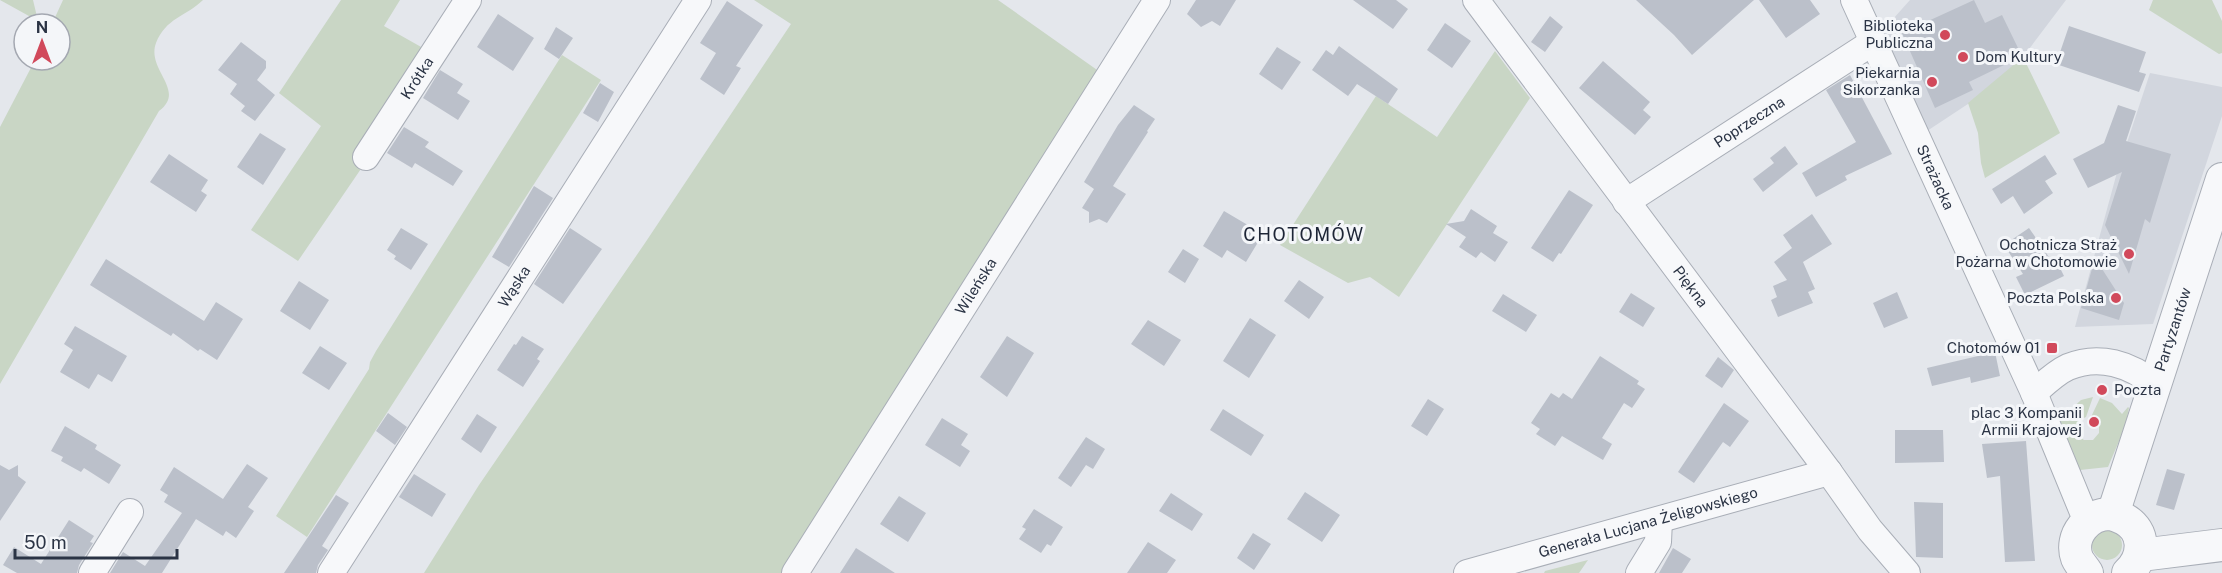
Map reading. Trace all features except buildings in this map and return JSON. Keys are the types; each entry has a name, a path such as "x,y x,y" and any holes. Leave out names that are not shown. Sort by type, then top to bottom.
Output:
{"street":[{"name":"Krótka","path":"366,157 468,0"},
{"name":"Wąska","path":"332,573 698,0"},
{"name":"Wileńska","path":"795,573 1157,0"},
{"name":"Piękna","path":"1476,0 1870,530 1907,573"},
{"name":"Strażacka","path":"1854,0 2034,393 2100,518"},
{"name":"Poprzeczna","path":"1626,202 1874,42"},
{"name":"Partyzantów","path":"2087,573 2077,560 2075,549 2077,535 2100,518 2155,385 2222,179"},
{"path":"2034,393 2067,368 2085,362 2109,362 2128,367 2144,375 2155,385"},
{"name":"Generała Lucjana Żeligowskiego","path":"1467,573 1532,564 1659,520 1829,472"},
{"path":"92,573 130,512"},
{"path":"2100,518 2127,521 2137,531 2142,544 2135,564"},
{"path":"1639,573 1658,542 1659,520"},
{"path":"2135,564 2222,545"}],"shaded area":[{"path":"1910,0 2066,0 2023,57 1977,98 1924,133 1875,27 1893,19"},
{"path":"2150,73 2222,87 2222,116 2153,324 2075,327 2116,176"}],"green space":[{"path":"0,0 33,0 36,12 22,12"},
{"path":"63,0 203,0 171,23 160,35 154,53 168,87 169,95 166,103 159,111 0,384 0,127 29,72 72,72 72,12 58,12"},
{"path":"341,0 400,0 384,26 430,52 365,163 298,261 251,230 321,126 279,93"},
{"path":"754,0 998,0 1100,72 785,573 424,573 479,485 645,243 791,24"},
{"path":"2153,0 2212,0 2222,21 2222,53 2219,54 2149,10"},
{"path":"1495,51 1530,98 1399,297 1370,277 1348,283 1280,245 1376,96 1437,137"},
{"path":"562,55 601,80 307,537 276,516 369,369 376,351"},
{"path":"2023,57 2060,133 1985,178 1978,133 1968,103"},
{"path":"2093,397 2086,417 2076,426 2077,435 2084,440 2093,440 2099,433 2099,424 2091,417 2100,398 2112,403 2122,414 2129,408 2125,427 2108,467 2080,470 2058,415 2066,414 2081,400"},
{"path":"2107,530 2118,534 2122,545 2118,556 2107,560 2096,556 2092,545 2096,534"},
{"path":"1588,560 1579,573 1544,573 1545,571"}],"place":[{"name":"Biblioteka Publiczna","path":"1945,35"},
{"name":"Dom Kultury","path":"1963,57"},
{"name":"Piekarnia Sikorzanka","path":"1932,82"},
{"name":"Ochotnicza Straż Pożarna w Chotomowie","path":"2129,254"},
{"name":"Poczta Polska","path":"2116,298"},
{"name":"Chotomów 01","path":"2052,348"},
{"name":"Poczta","path":"2102,390"},
{"name":"plac 3 Kompanii Armii Krajowej","path":"2094,422"}],"district":[{"name":"CHOTOMÓW","path":"1304,235"}]}
